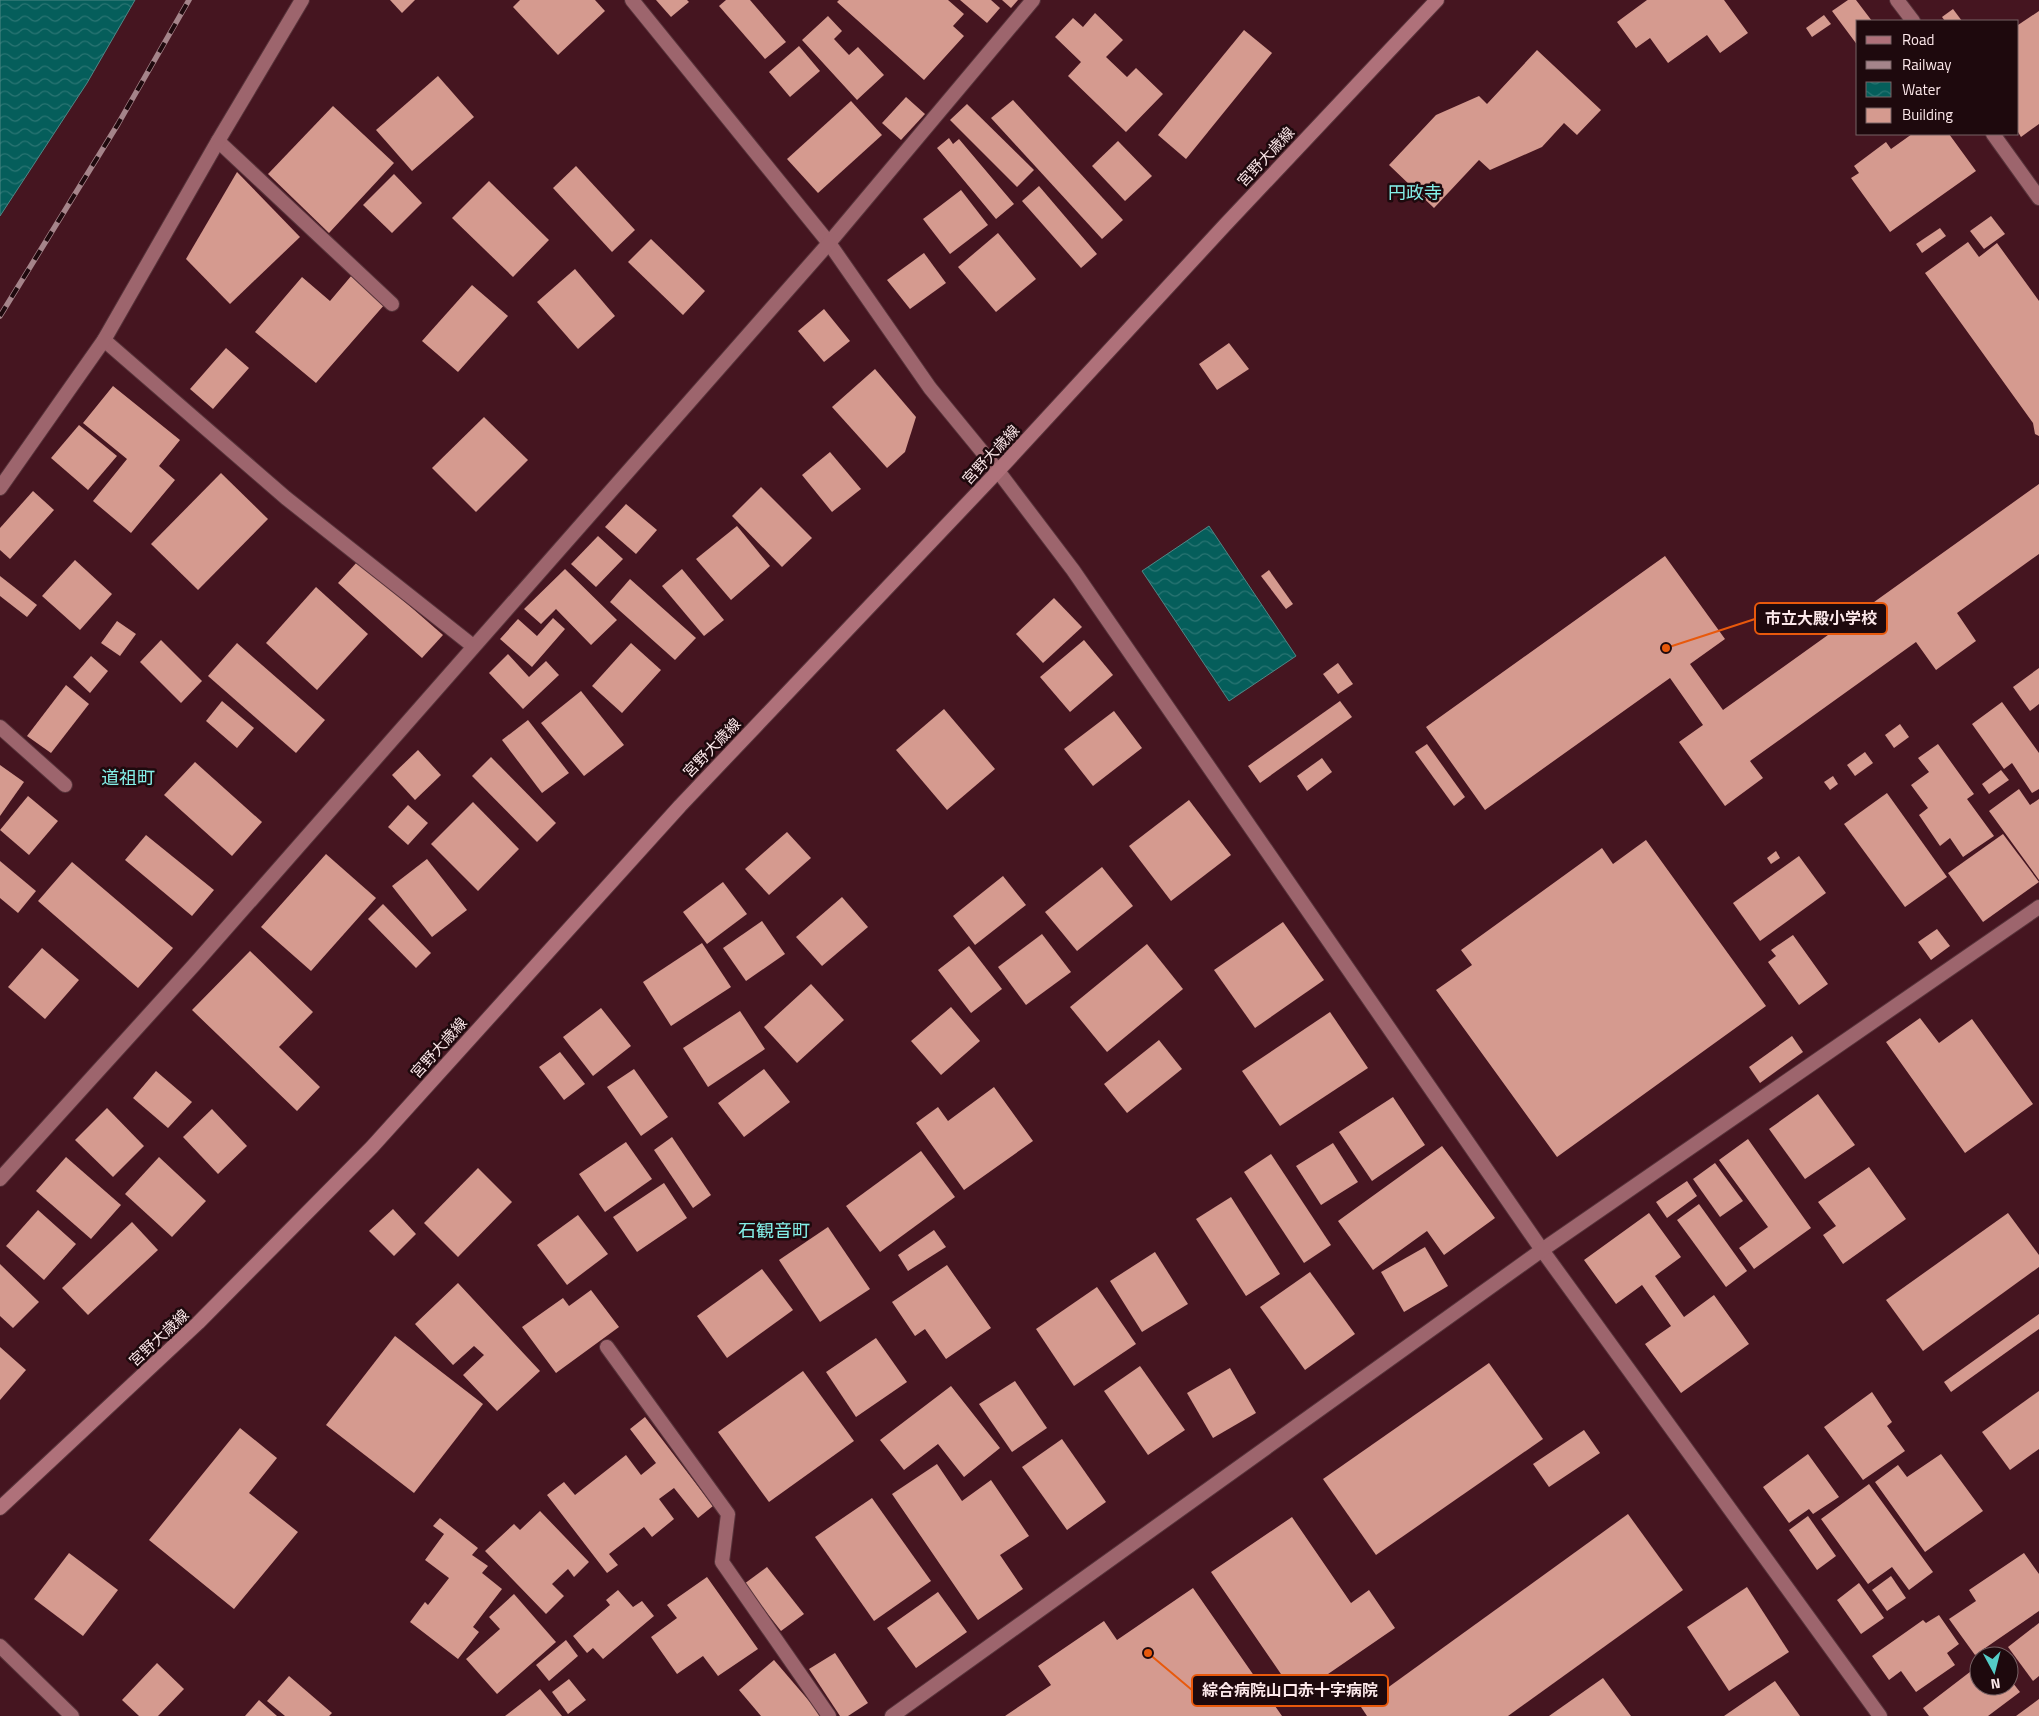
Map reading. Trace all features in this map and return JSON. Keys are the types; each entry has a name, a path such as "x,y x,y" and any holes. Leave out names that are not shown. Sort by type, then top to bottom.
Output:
{"main road":[{"name":"宮野大歳線","path":"0,1508 198,1324 372,1146 680,806 998,471 1225,225 1437,0"}],"street":[{"path":"0,488 104,340 218,140 302,0"},
{"path":"632,0 829,243 930,388 998,471 1073,570 1542,1250 1880,1716"},
{"path":"0,1179 194,964 829,243 1033,0"},
{"path":"1897,0 1911,20"},
{"path":"1994,135 2039,198"},
{"path":"218,140 392,304"},
{"path":"104,340 286,498 473,646"},
{"path":"0,726 65,785"},
{"path":"892,1716 1542,1250 2038,910"},
{"path":"607,1347 728,1514 722,1562 828,1716"},
{"path":"0,1646 72,1716"}],"water":[{"path":"0,0 135,0 87,83 0,216"},
{"path":"1209,526 1296,656 1229,701 1142,571"}],"building":[{"path":"390,0 415,0 402,13"},
{"path":"520,0 595,0 605,11 558,55 513,7"},
{"path":"656,0 687,0 689,2 671,17"},
{"path":"726,0 750,0 786,42 765,59 719,6"},
{"path":"839,0 948,0 964,14 953,26 964,36 924,80 837,2"},
{"path":"960,0 991,0 1000,8 987,23"},
{"path":"1002,0 1018,0 1011,8"},
{"path":"1647,0 1724,0 1748,33 1720,53 1707,35 1668,63 1650,38 1636,48 1617,22"},
{"path":"1848,0 1856,0 1871,20 1856,20 1856,43 1832,11"},
{"path":"1953,9 1961,20 1944,20 1942,17"},
{"path":"2039,11 2039,124 2021,137 2019,134 2019,24"},
{"path":"1095,13 1123,40 1106,57 1127,77 1136,68 1163,94 1126,132 1068,76 1081,62 1055,37 1073,18 1083,27"},
{"path":"1824,15 1831,24 1812,37 1806,28"},
{"path":"828,16 842,31 834,39 849,55 858,47 884,75 857,100 802,40"},
{"path":"1244,30 1272,53 1186,159 1158,135"},
{"path":"799,46 820,71 790,97 769,72"},
{"path":"1537,50 1601,110 1577,135 1564,123 1542,147 1490,170 1479,160 1434,208 1389,165 1436,115 1479,96 1487,104"},
{"path":"438,76 474,117 412,171 376,130"},
{"path":"906,97 925,114 901,140 882,123"},
{"path":"1013,100 1123,220 1102,239 991,118"},
{"path":"851,101 882,135 818,193 787,159"},
{"path":"967,104 1034,170 1017,187 950,120"},
{"path":"333,106 394,163 329,233 268,174"},
{"path":"1911,135 1950,135 1976,171 1890,232 1851,178 1859,173 1854,166 1886,142 1891,149"},
{"path":"949,138 953,144 959,139 1014,204 996,219 937,148"},
{"path":"1118,141 1152,176 1125,201 1092,166"},
{"path":"576,166 635,230 612,252 553,188"},
{"path":"237,172 300,237 230,304 186,259"},
{"path":"394,174 422,203 392,233 363,205"},
{"path":"489,181 549,240 513,277 452,218"},
{"path":"1039,186 1097,254 1081,268 1022,201"},
{"path":"961,190 988,225 950,254 923,219"},
{"path":"1991,216 2005,234 1984,249 1970,231"},
{"path":"1940,228 1946,236 1922,253 1916,244"},
{"path":"998,233 1036,279 996,312 958,267"},
{"path":"651,239 705,291 683,315 628,262"},
{"path":"1968,242 1979,257 1997,243 2039,301 2039,436 2035,434 2033,423 1925,273"},
{"path":"924,253 946,283 910,309 887,280"},
{"path":"575,269 615,316 578,349 537,302"},
{"path":"352,275 385,304 316,383 255,332 302,277 330,301"},
{"path":"472,285 508,316 458,372 422,341"},
{"path":"824,309 850,341 824,362 798,331"},
{"path":"1229,343 1249,369 1217,390 1199,364"},
{"path":"226,348 249,368 213,409 190,389"},
{"path":"875,369 916,417 905,452 887,468 832,407"},
{"path":"113,386 180,440 159,466 175,480 131,533 93,501 127,459 83,423"},
{"path":"484,417 528,460 476,512 432,468"},
{"path":"79,425 117,456 88,490 51,458"},
{"path":"830,452 861,489 832,512 802,475"},
{"path":"221,473 268,519 198,590 151,544"},
{"path":"2039,484 2039,554 1957,613 1976,641 1936,670 1916,642 1750,761 1763,778 1725,806 1679,742 1703,725 1670,678 1485,810 1426,727 1665,556 1725,639 1690,664 1723,710"},
{"path":"761,487 812,538 782,567 732,516"},
{"path":"33,491 54,510 10,559 0,550 0,528"},
{"path":"626,504 657,530 636,554 605,527"},
{"path":"737,526 770,566 731,600 696,559"},
{"path":"598,536 623,559 596,587 571,564"},
{"path":"75,560 112,594 80,630 42,596"},
{"path":"358,561 443,635 422,658 338,583"},
{"path":"565,569 617,620 591,645 556,609 541,624 524,609"},
{"path":"682,569 724,620 704,636 662,586"},
{"path":"1269,570 1293,604 1286,609 1261,576"},
{"path":"0,576 37,605 27,617 0,596"},
{"path":"630,579 696,638 675,660 610,602"},
{"path":"316,587 368,634 317,690 266,643"},
{"path":"1054,598 1082,627 1043,663 1016,634"},
{"path":"553,618 565,629 532,667 500,639 518,619 537,636"},
{"path":"117,621 136,634 120,656 101,643"},
{"path":"161,640 202,681 181,703 140,662"},
{"path":"1084,640 1113,675 1070,712 1040,677"},
{"path":"237,643 325,720 296,753 208,676"},
{"path":"631,643 661,670 622,713 592,686"},
{"path":"508,654 529,677 546,661 559,675 523,709 489,673"},
{"path":"91,656 108,671 90,693 73,677"},
{"path":"1338,663 1353,684 1338,694 1323,674"},
{"path":"2039,668 2039,704 2030,711 2013,687"},
{"path":"66,685 89,704 51,753 27,736"},
{"path":"581,691 624,745 584,776 541,723"},
{"path":"222,701 254,728 237,748 206,721"},
{"path":"1340,701 1352,717 1260,783 1248,766"},
{"path":"2002,702 2039,753 2039,789 2032,793 2012,763 2004,769 1972,724"},
{"path":"944,709 995,769 947,810 896,750"},
{"path":"1114,711 1142,748 1093,786 1064,749"},
{"path":"528,720 569,773 542,793 502,740"},
{"path":"1900,724 1909,737 1894,748 1885,735"},
{"path":"1427,744 1465,797 1454,806 1415,752"},
{"path":"1938,744 1974,794 1967,799 1994,836 1963,857 1950,838 1940,846 1919,815 1928,808 1911,785 1929,772 1918,758"},
{"path":"418,750 441,775 415,800 392,775"},
{"path":"1865,752 1873,763 1855,776 1847,765"},
{"path":"491,757 556,823 537,842 472,776"},
{"path":"1322,758 1332,772 1307,791 1297,776"},
{"path":"195,762 262,822 232,856 164,795"},
{"path":"0,765 24,782 0,816"},
{"path":"2001,770 2009,780 1989,794 1982,784"},
{"path":"1833,776 1838,784 1830,790 1824,782"},
{"path":"2019,789 2030,805 2039,799 2039,880 1989,811"},
{"path":"1887,793 1947,877 1905,907 1844,824"},
{"path":"28,796 58,821 29,855 0,830"},
{"path":"1189,800 1231,855 1171,901 1129,846"},
{"path":"473,802 519,849 478,891 431,844"},
{"path":"408,805 428,823 408,845 388,827"},
{"path":"787,832 811,858 769,895 745,869"},
{"path":"2003,834 2039,882 1983,922 1948,873"},
{"path":"146,835 214,890 192,916 125,860"},
{"path":"1646,840 1766,1006 1557,1157 1436,990 1472,965 1461,950 1602,848 1613,864"},
{"path":"1776,851 1780,858 1771,864 1767,858"},
{"path":"326,854 376,898 311,971 261,927"},
{"path":"1799,856 1826,893 1760,941 1733,903"},
{"path":"427,859 467,910 432,937 392,886"},
{"path":"0,861 36,891 18,913 0,898"},
{"path":"72,862 173,948 138,988 38,901"},
{"path":"1102,867 1133,906 1077,951 1045,912"},
{"path":"1003,876 1026,905 975,945 953,916"},
{"path":"723,882 747,914 707,944 683,912"},
{"path":"842,897 868,927 822,966 796,937"},
{"path":"383,904 431,953 416,968 368,919"},
{"path":"762,921 785,954 746,981 723,948"},
{"path":"1283,922 1324,980 1255,1028 1214,970"},
{"path":"1937,929 1950,946 1931,960 1918,942"},
{"path":"1042,934 1071,972 1026,1005 998,967"},
{"path":"1793,935 1828,984 1799,1005 1768,962 1776,956 1771,950"},
{"path":"702,943 731,987 671,1026 643,982"},
{"path":"1147,944 1183,989 1107,1052 1070,1007"},
{"path":"969,946 1002,989 971,1013 938,970"},
{"path":"42,948 79,980 45,1019 8,987"},
{"path":"250,951 313,1012 279,1047 320,1087 297,1111 192,1010"},
{"path":"811,984 844,1020 797,1063 764,1027"},
{"path":"951,1007 980,1041 941,1075 911,1041"},
{"path":"601,1008 631,1046 593,1076 563,1037"},
{"path":"740,1011 765,1049 708,1087 683,1048"},
{"path":"1330,1012 1368,1068 1280,1126 1242,1071"},
{"path":"1920,1018 1939,1043 1972,1019 2033,1104 1965,1153 1886,1042"},
{"path":"1792,1036 1803,1052 1760,1083 1749,1067"},
{"path":"1159,1040 1182,1069 1127,1113 1104,1084"},
{"path":"560,1052 585,1084 564,1100 539,1067"},
{"path":"634,1069 668,1117 641,1136 607,1087"},
{"path":"764,1069 790,1102 744,1137 718,1103"},
{"path":"156,1071 192,1102 168,1128 133,1098"},
{"path":"994,1087 1033,1141 964,1190 916,1123 938,1107 948,1121"},
{"path":"1818,1094 1855,1145 1805,1179 1769,1129"},
{"path":"1393,1097 1425,1145 1372,1181 1339,1132"},
{"path":"107,1108 144,1146 113,1177 75,1140"},
{"path":"212,1109 247,1146 218,1174 183,1137"},
{"path":"672,1137 711,1195 693,1208 654,1150"},
{"path":"1748,1139 1811,1228 1754,1269 1739,1248 1768,1227 1719,1160"},
{"path":"626,1142 652,1179 605,1212 579,1174"},
{"path":"1333,1143 1358,1182 1321,1205 1296,1166"},
{"path":"1442,1146 1495,1218 1444,1255 1427,1231 1373,1270 1338,1221"},
{"path":"921,1151 955,1197 880,1252 846,1206"},
{"path":"1271,1154 1331,1245 1304,1263 1244,1172"},
{"path":"66,1157 121,1205 91,1239 36,1191"},
{"path":"159,1157 206,1201 172,1237 125,1194"},
{"path":"1715,1163 1743,1201 1720,1217 1693,1179"},
{"path":"1869,1167 1906,1219 1843,1264 1823,1235 1836,1226 1818,1202"},
{"path":"478,1168 512,1202 458,1257 424,1223"},
{"path":"1687,1181 1697,1196 1667,1218 1656,1202"},
{"path":"664,1183 687,1218 637,1252 613,1217"},
{"path":"1231,1197 1280,1274 1246,1296 1196,1219"},
{"path":"1699,1204 1747,1271 1726,1287 1677,1220"},
{"path":"393,1209 416,1234 394,1256 369,1231"},
{"path":"38,1210 76,1244 44,1280 6,1246"},
{"path":"1649,1213 1681,1257 1655,1276 1684,1317 1714,1295 1749,1344 1681,1393 1645,1344 1671,1326 1642,1285 1616,1304 1584,1260"},
{"path":"2008,1213 2039,1255 2039,1267 1923,1351 1886,1300"},
{"path":"578,1215 608,1254 567,1285 537,1245"},
{"path":"132,1222 158,1250 88,1315 62,1288"},
{"path":"828,1227 870,1289 820,1322 779,1260"},
{"path":"934,1230 946,1247 908,1271 898,1255"},
{"path":"1425,1247 1448,1286 1404,1312 1381,1272"},
{"path":"1155,1252 1188,1304 1142,1332 1110,1281"},
{"path":"0,1264 39,1302 13,1328 0,1316"},
{"path":"947,1265 991,1328 946,1359 925,1329 915,1336 892,1302"},
{"path":"762,1269 793,1310 727,1358 697,1316"},
{"path":"1310,1272 1355,1334 1305,1370 1260,1307"},
{"path":"458,1283 540,1371 497,1411 463,1375 484,1355 474,1346 453,1365 415,1324"},
{"path":"1097,1287 1136,1344 1074,1386 1036,1329"},
{"path":"591,1290 619,1327 556,1373 522,1327 563,1298 569,1306"},
{"path":"2039,1314 2039,1329 1951,1392 1944,1382"},
{"path":"395,1336 483,1404 414,1493 326,1425"},
{"path":"876,1338 907,1382 856,1417 826,1372"},
{"path":"0,1347 26,1370 0,1400"},
{"path":"1489,1363 1543,1439 1376,1555 1323,1479"},
{"path":"1140,1366 1185,1430 1148,1455 1104,1391"},
{"path":"1230,1368 1256,1413 1213,1438 1187,1393"},
{"path":"803,1371 854,1441 769,1502 718,1432"},
{"path":"1015,1381 1047,1428 1012,1452 979,1404"},
{"path":"951,1386 1000,1448 964,1477 938,1444 904,1470 880,1440"},
{"path":"2039,1391 2039,1449 2010,1470 1982,1432"},
{"path":"1872,1392 1892,1422 1887,1426 1905,1451 1863,1480 1824,1427"},
{"path":"645,1417 713,1506 698,1518 674,1488 659,1499 674,1519 652,1537 644,1527 609,1554 618,1565 607,1573 547,1495 564,1482 575,1495 626,1455 641,1475 656,1463 630,1429"},
{"path":"240,1428 277,1458 249,1493 298,1532 234,1609 149,1540"},
{"path":"1584,1430 1600,1453 1549,1487 1533,1464"},
{"path":"1062,1439 1106,1502 1067,1530 1022,1467"},
{"path":"1808,1454 1839,1497 1813,1514 1809,1509 1789,1523 1763,1487"},
{"path":"1941,1454 1983,1511 1925,1552 1875,1482 1898,1465 1907,1477"},
{"path":"937,1464 962,1501 991,1480 1029,1536 1000,1555 1023,1589 978,1620 892,1494"},
{"path":"1869,1484 1933,1572 1909,1590 1892,1567 1868,1584 1821,1519"},
{"path":"872,1498 931,1581 874,1621 815,1537"},
{"path":"540,1511 589,1562 574,1577 568,1569 552,1584 564,1596 546,1614 485,1551 514,1524 520,1530"},
{"path":"1628,1514 1683,1590 1508,1716 1367,1716 1361,1707"},
{"path":"1808,1516 1836,1556 1817,1570 1789,1530"},
{"path":"1292,1517 1351,1603 1369,1590 1395,1628 1296,1696 1211,1572"},
{"path":"440,1518 478,1548 472,1555 488,1566 482,1573 502,1589 473,1627 479,1632 458,1659 410,1622 425,1602 428,1605 449,1578 425,1560 444,1534 433,1526"},
{"path":"69,1553 118,1590 83,1636 34,1599"},
{"path":"2024,1553 2039,1574 2039,1611 1988,1646 1969,1647 1949,1619 1976,1601 1969,1590"},
{"path":"767,1567 804,1614 781,1631 744,1584"},
{"path":"1891,1576 1906,1598 1887,1611 1872,1590"},
{"path":"707,1577 758,1649 718,1676 703,1656 677,1674 651,1637 677,1618 667,1605"},
{"path":"1859,1583 1884,1618 1861,1634 1837,1600"},
{"path":"1747,1587 1789,1652 1729,1691 1687,1627"},
{"path":"1193,1588 1282,1716 1005,1716 1051,1685 1038,1666 1104,1621 1117,1640"},
{"path":"618,1590 633,1607 642,1601 654,1616 603,1659 593,1648 587,1653 573,1636 610,1605 606,1600"},
{"path":"938,1592 967,1632 916,1668 887,1628"},
{"path":"514,1594 556,1642 497,1694 466,1659 500,1629 489,1617"},
{"path":"1939,1615 1959,1644 1947,1653 1955,1665 1916,1692 1901,1671 1889,1680 1872,1656 1923,1620 1926,1623"},
{"path":"2039,1623 2039,1676 2033,1681 2019,1662 2019,1646 2009,1646"},
{"path":"566,1640 578,1656 549,1681 536,1665"},
{"path":"835,1653 868,1703 848,1716 840,1716 809,1669"},
{"path":"774,1660 822,1716 761,1716 739,1690"},
{"path":"157,1663 184,1689 158,1716 139,1716 122,1700"},
{"path":"1969,1673 1969,1696 2015,1696 1988,1716 1929,1716 1923,1708"},
{"path":"289,1676 332,1713 329,1716 285,1716 267,1701"},
{"path":"1603,1678 1631,1716 1549,1716"},
{"path":"569,1679 586,1700 568,1714 552,1692"},
{"path":"1775,1681 1800,1716 1724,1716"},
{"path":"540,1689 562,1716 505,1716"},
{"path":"2039,1699 2039,1716 2016,1716"},
{"path":"259,1700 277,1716 245,1716"}],"railway":[{"path":"0,316 118,124 189,0"}],"place":[{"name":"市立大殿小学校","path":"1666,648"},
{"name":"綜合病院山口赤十字病院","path":"1148,1653"}],"district":[{"name":"円政寺","path":"1415,193"},
{"name":"道祖町","path":"128,778"},
{"name":"石観音町","path":"774,1231"}]}
